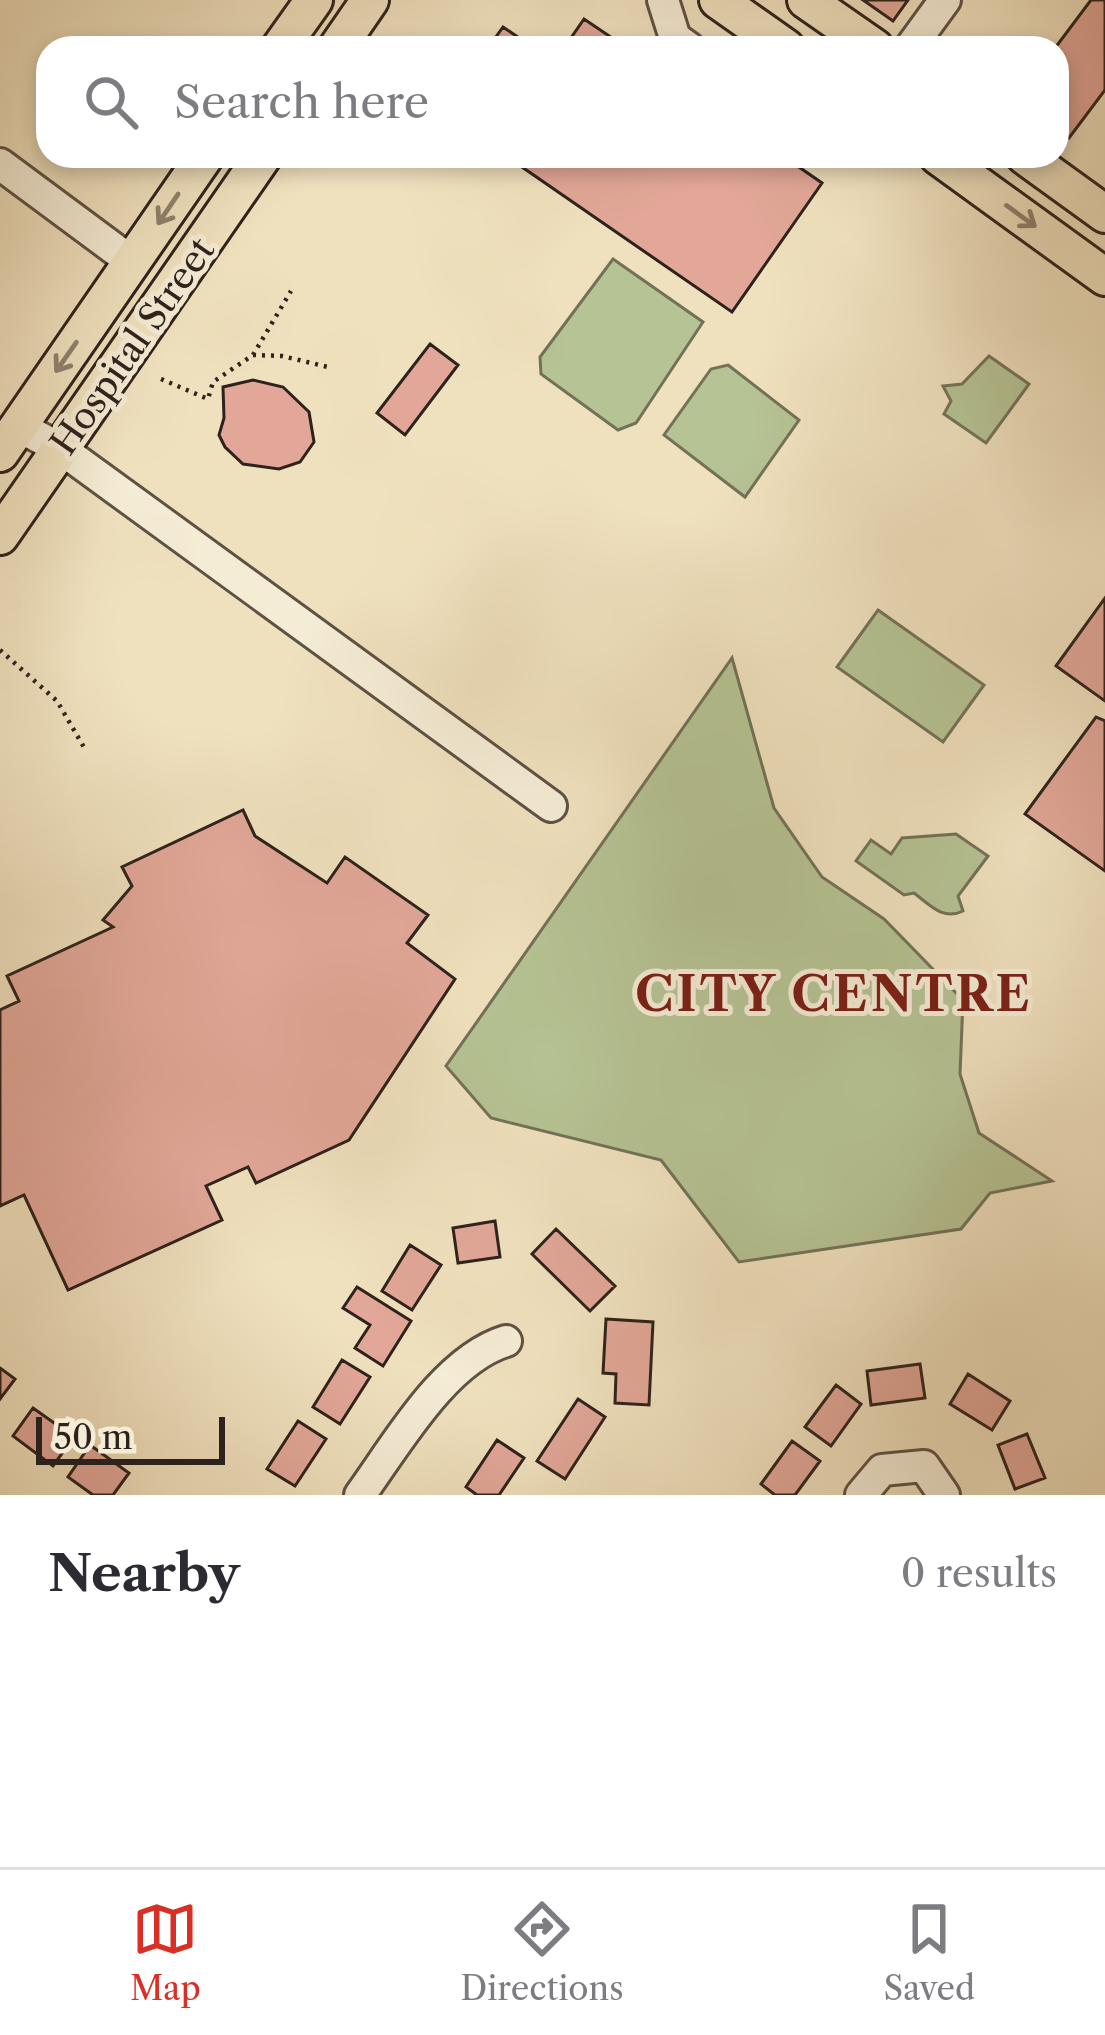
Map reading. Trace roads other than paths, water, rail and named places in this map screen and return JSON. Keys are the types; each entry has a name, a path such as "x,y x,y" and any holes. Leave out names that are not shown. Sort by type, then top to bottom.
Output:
{"main road":[{"path":"345,36 370,0"},
{"path":"718,0 769,36"},
{"path":"806,0 857,36"},
{"path":"288,36 312,1"},
{"name":"Hospital Street","path":"9,440 197,168"},
{"name":"Hospital Street","path":"0,536 255,168"},
{"path":"954,168 1104,280"},
{"path":"1042,168 1105,214"}],"street":[{"path":"663,0 674,36"},
{"path":"919,36 945,0"},
{"path":"0,164 131,262"},
{"path":"9,440 61,449 551,806"},
{"path":"360,1495 434,1393 487,1346 506,1341"},
{"path":"861,1495 882,1470 924,1466 944,1495"}],"district":[{"name":"CITY CENTRE","path":"834,993"}]}
